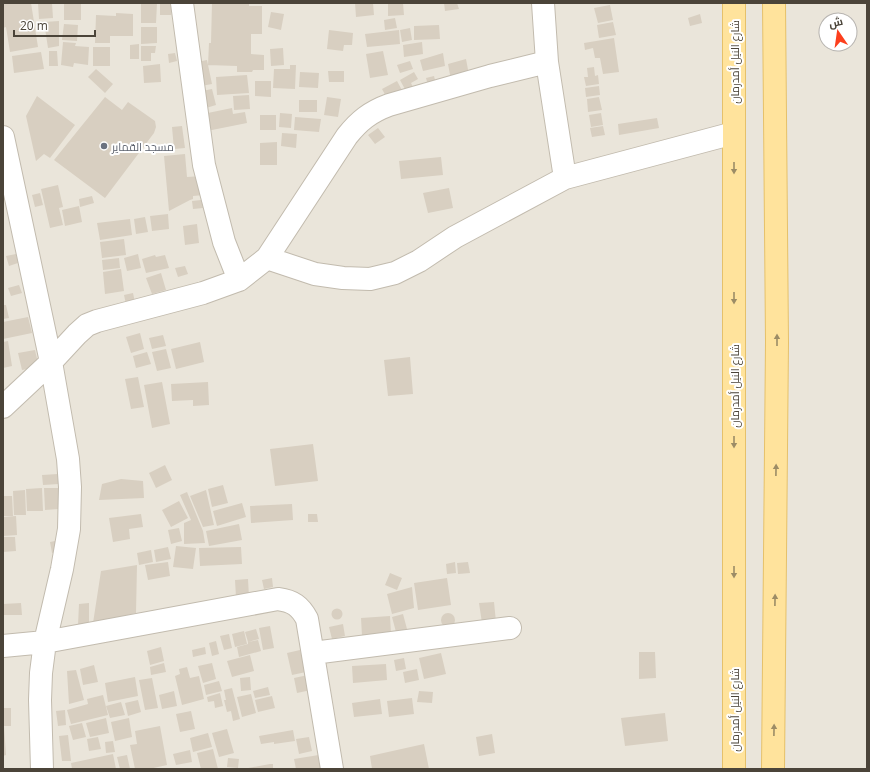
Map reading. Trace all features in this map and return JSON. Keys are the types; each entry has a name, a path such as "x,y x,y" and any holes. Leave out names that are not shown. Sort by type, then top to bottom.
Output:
{"main road":[{"name":"شارع النيل أمدرمان","path":"734,3 734,769"},
{"path":"774,3 777,350 774,769"}],"street":[{"path":"182,3 204,165 224,242 239,280"},
{"path":"543,3 547,62 565,178"},
{"path":"3,407 51,362 87,325 203,293 239,280 267,258 347,136 365,116 376,110 396,103 490,76 547,62"},
{"path":"267,258 315,274 343,278 370,279 395,273 419,261 455,237 565,178 734,133"},
{"path":"3,137 51,362 68,459 70,507 69,529 62,569 45,642 42,673 40,700 42,769"},
{"path":"3,646 45,642 278,599 288,600 296,604 308,619 332,769"},
{"path":"313,653 510,628"}],"shaded area":[{"path":"3,3 867,3 867,769 3,769"}],"building":[{"path":"3,3 31,3 38,47 10,52 6,27 3,28"},
{"path":"38,3 52,3 53,18 39,19"},
{"path":"64,3 81,3 81,20 64,20"},
{"path":"141,3 157,3 156,23 141,23"},
{"path":"160,3 172,3 171,15 160,15"},
{"path":"212,3 249,3 249,6 262,6 262,34 251,34 251,54 264,55 264,70 237,72 237,66 208,65 209,43 211,43"},
{"path":"355,3 373,3 374,15 356,17"},
{"path":"388,3 403,3 404,15 388,16"},
{"path":"444,3 457,3 459,9 445,11"},
{"path":"610,5 613,20 598,23 594,8"},
{"path":"271,12 284,14 281,30 268,27"},
{"path":"116,13 133,14 133,36 110,36 110,43 95,43 96,15 116,16"},
{"path":"700,14 702,23 690,26 688,18"},
{"path":"395,18 397,28 385,30 384,20"},
{"path":"59,21 59,46 48,48 44,22"},
{"path":"613,22 616,35 599,38 597,25"},
{"path":"64,24 78,25 77,41 62,40"},
{"path":"439,25 440,39 414,40 414,26"},
{"path":"141,27 157,27 157,43 141,44"},
{"path":"410,28 412,40 402,42 400,30"},
{"path":"329,30 353,33 352,45 344,45 343,51 327,49"},
{"path":"399,30 400,44 367,47 365,34"},
{"path":"614,38 619,72 603,74 600,58 595,58 593,48 585,50 584,43"},
{"path":"63,42 76,43 75,46 89,47 88,65 74,63 73,67 61,65"},
{"path":"422,42 423,54 404,57 403,45"},
{"path":"139,44 139,59 130,59 130,45"},
{"path":"141,46 156,46 155,53 151,53 151,61 141,61"},
{"path":"93,47 110,47 110,66 93,66"},
{"path":"283,48 284,65 271,66 270,49"},
{"path":"49,51 57,51 58,66 49,66"},
{"path":"383,51 388,75 370,78 366,54"},
{"path":"41,52 44,69 14,73 12,56"},
{"path":"175,53 177,61 169,63 168,54"},
{"path":"443,53 445,66 423,71 420,60"},
{"path":"466,59 469,75 451,80 448,64"},
{"path":"207,60 212,84 201,86 197,62"},
{"path":"410,61 413,69 400,73 397,65"},
{"path":"160,64 161,82 144,83 143,66"},
{"path":"290,65 296,65 295,89 273,88 274,69 290,69"},
{"path":"594,67 595,76 598,75 599,84 586,86 584,77 588,77 587,68"},
{"path":"96,69 113,84 105,93 88,77"},
{"path":"328,71 344,71 344,82 329,82"},
{"path":"300,72 319,73 318,88 299,87"},
{"path":"414,72 418,79 411,83 414,89 407,93 400,80"},
{"path":"247,75 249,93 217,95 216,77"},
{"path":"434,76 436,84 428,85 426,78"},
{"path":"255,81 271,81 271,97 255,96"},
{"path":"397,81 403,92 388,100 382,89"},
{"path":"599,86 600,95 586,97 585,88"},
{"path":"212,89 216,105 206,108 202,91"},
{"path":"249,95 250,109 234,110 233,96"},
{"path":"37,96 75,125 50,158 44,154 36,161 26,116"},
{"name":"مسجد القماير","path":"105,97 122,110 128,102 155,121 156,127 154,133 105,198 54,160"},
{"path":"327,97 341,99 338,117 324,115"},
{"path":"599,97 602,110 588,112 587,99"},
{"path":"299,100 317,100 317,112 299,112"},
{"path":"232,108 233,114 245,112 247,123 207,131 203,114"},
{"path":"280,113 292,114 291,128 279,127"},
{"path":"601,113 603,125 591,127 589,115"},
{"path":"260,115 276,115 276,130 260,130"},
{"path":"295,117 321,119 319,132 294,130"},
{"path":"657,118 659,128 619,135 618,124"},
{"path":"182,126 185,148 174,149 172,127"},
{"path":"603,126 605,135 592,137 590,128"},
{"path":"378,128 385,137 375,144 368,135"},
{"path":"282,133 297,134 296,148 281,146"},
{"path":"277,142 277,165 260,165 260,143"},
{"path":"185,154 187,177 202,176 204,195 193,196 193,199 169,211 164,156"},
{"path":"441,157 443,175 401,179 399,161"},
{"path":"58,185 63,207 59,208 63,225 50,228 41,189"},
{"path":"449,188 453,208 428,213 423,193"},
{"path":"40,193 43,205 35,207 32,195"},
{"path":"92,196 94,203 80,207 79,199"},
{"path":"201,200 203,208 193,209 192,201"},
{"path":"79,206 82,222 65,226 62,210"},
{"path":"168,214 169,229 152,231 150,216"},
{"path":"145,217 148,232 136,234 134,219"},
{"path":"130,219 132,235 100,240 97,223"},
{"path":"197,224 199,243 185,245 183,226"},
{"path":"124,239 126,255 102,258 100,242"},
{"path":"16,254 18,263 9,266 6,256"},
{"path":"138,254 141,268 127,271 124,258"},
{"path":"155,255 156,257 165,255 169,268 146,273 142,259"},
{"path":"119,258 120,268 103,270 102,260"},
{"path":"185,266 188,274 178,277 175,268"},
{"path":"121,269 124,291 105,294 103,272"},
{"path":"161,273 166,290 152,294 146,278"},
{"path":"19,285 22,293 11,296 8,288"},
{"path":"133,293 136,307 127,309 124,295"},
{"path":"3,305 6,305 9,318 3,319"},
{"path":"28,317 32,333 3,339 3,322"},
{"path":"140,333 144,349 131,353 126,337"},
{"path":"163,335 166,346 152,349 149,338"},
{"path":"8,341 12,366 3,368 3,342"},
{"path":"200,342 204,362 176,369 171,349"},
{"path":"166,349 171,368 157,371 152,352"},
{"path":"35,350 39,367 22,370 18,353"},
{"path":"147,352 151,364 136,368 133,356"},
{"path":"410,357 413,394 388,396 384,360"},
{"path":"138,377 144,407 131,409 125,379"},
{"path":"162,382 170,424 152,428 144,385"},
{"path":"208,382 209,405 193,406 193,400 172,401 171,384"},
{"path":"313,444 318,481 275,486 270,449"},
{"path":"165,465 172,480 156,488 149,473"},
{"path":"58,474 59,484 43,485 42,475"},
{"path":"121,479 143,481 144,498 99,500 102,484"},
{"path":"223,485 228,503 212,507 208,489"},
{"path":"42,488 43,511 27,511 26,489"},
{"path":"44,488 58,488 59,509 45,510"},
{"path":"25,490 26,515 14,515 13,491"},
{"path":"206,490 214,525 203,527 190,496"},
{"path":"187,492 203,531 205,543 184,544 184,523 191,520 180,495"},
{"path":"3,496 12,496 13,516 3,516"},
{"path":"179,501 188,518 171,527 162,510"},
{"path":"242,503 246,517 217,526 213,511"},
{"path":"292,504 293,520 251,523 250,506"},
{"path":"141,514 143,527 129,529 130,539 113,542 109,518"},
{"path":"308,514 317,514 318,522 308,522"},
{"path":"16,516 17,535 3,536 3,517"},
{"path":"239,524 242,540 209,546 206,531"},
{"path":"179,528 182,541 171,544 168,530"},
{"path":"3,537 15,537 16,551 3,552"},
{"path":"60,540 62,551 52,553 50,542"},
{"path":"176,546 196,548 193,569 173,567"},
{"path":"168,547 171,559 156,562 154,550"},
{"path":"241,547 242,564 200,566 199,548"},
{"path":"151,550 153,562 139,565 137,553"},
{"path":"168,562 170,576 148,580 145,565"},
{"path":"455,562 456,573 447,574 446,564"},
{"path":"468,562 470,573 458,574 457,563"},
{"path":"137,565 136,613 93,623 101,571"},
{"path":"390,573 402,578 397,590 385,585"},
{"path":"272,578 273,587 264,589 262,580"},
{"path":"447,578 451,605 418,610 414,583"},
{"path":"248,579 249,597 236,597 235,580"},
{"path":"412,587 414,608 392,614 387,594"},
{"path":"494,602 496,622 482,623 479,603"},
{"path":"21,603 22,615 3,615 3,604"},
{"path":"89,603 89,623 78,625 79,604"},
{"path":"337,608 341,610 343,614 341,618 337,620 333,618 331,614 333,610"},
{"path":"445,613 451,613 455,617 455,623 451,627 445,627 441,623 441,617"},
{"path":"403,614 407,629 396,632 392,617"},
{"path":"390,616 391,634 362,636 361,618"},
{"path":"343,624 345,636 332,639 329,627"},
{"path":"270,626 274,648 263,650 259,628"},
{"path":"256,629 259,639 248,642 245,632"},
{"path":"244,631 247,644 235,647 232,634"},
{"path":"229,634 232,648 224,650 220,636"},
{"path":"258,640 261,651 239,657 237,647 248,644 248,642"},
{"path":"216,641 219,654 212,656 209,643"},
{"path":"161,647 164,661 150,665 147,651"},
{"path":"205,647 206,654 193,657 192,650"},
{"path":"300,650 306,672 292,675 287,653"},
{"path":"639,652 655,652 656,678 639,679"},
{"path":"441,653 446,674 424,679 419,658"},
{"path":"250,655 254,671 232,677 227,661"},
{"path":"404,658 406,669 396,671 394,660"},
{"path":"164,663 166,672 151,675 150,667"},
{"path":"212,663 216,679 203,683 198,666"},
{"path":"386,664 387,680 353,683 352,666"},
{"path":"94,665 98,682 83,685 80,669"},
{"path":"187,667 190,678 199,676 204,699 182,705 175,676 180,674 179,669"},
{"path":"417,669 419,680 405,683 403,672"},
{"path":"76,670 84,700 69,704 67,671"},
{"path":"308,675 311,690 297,693 294,678"},
{"path":"135,677 138,696 108,702 105,683"},
{"path":"250,677 251,690 241,691 240,678"},
{"path":"152,678 158,708 145,710 139,680"},
{"path":"219,681 222,691 206,695 204,685"},
{"path":"268,687 270,695 255,698 253,691"},
{"path":"232,688 240,719 233,721 231,711 227,712 224,700 226,700 224,690"},
{"path":"174,691 177,706 162,709 159,695"},
{"path":"419,691 433,692 432,703 417,702"},
{"path":"220,693 223,706 215,708 214,701 208,702 207,697"},
{"path":"251,694 256,713 242,717 237,697"},
{"path":"103,695 108,715 71,724 67,710 88,704 87,699"},
{"path":"272,696 275,708 258,712 255,700"},
{"path":"412,698 414,714 389,717 387,701"},
{"path":"380,699 382,714 354,717 352,703"},
{"path":"138,700 141,712 128,716 125,703"},
{"path":"121,702 125,715 110,718 106,706"},
{"path":"3,708 11,708 11,726 4,726 6,755 3,756"},
{"path":"65,710 66,725 58,726 56,711"},
{"path":"191,711 195,729 180,732 176,714"},
{"path":"665,713 668,741 625,746 621,718"},
{"path":"106,718 109,733 90,737 86,723"},
{"path":"129,718 132,737 115,741 111,722"},
{"path":"82,723 86,737 73,740 69,726"},
{"path":"160,726 167,765 149,769 135,769 130,745 137,744 135,731"},
{"path":"227,729 234,753 219,757 212,733"},
{"path":"293,730 295,741 261,744 259,736"},
{"path":"208,733 212,747 193,752 190,738"},
{"path":"492,734 495,753 479,756 476,737"},
{"path":"68,735 71,761 62,761 59,736"},
{"path":"98,737 101,749 89,751 87,739"},
{"path":"309,737 312,751 299,754 296,739"},
{"path":"113,741 115,752 106,753 105,742"},
{"path":"424,744 429,769 372,769 370,756"},
{"path":"213,749 218,769 201,769 197,753"},
{"path":"190,750 192,762 176,765 173,754"},
{"path":"113,754 116,769 72,769 71,763"},
{"path":"325,754 327,769 296,769 294,759"},
{"path":"127,755 130,769 120,769 117,757"},
{"path":"228,758 239,759 238,768 227,767"},
{"path":"273,764 273,769 243,769"}],"place":[{"name":"مسجد القماير","path":"104,146"}]}
